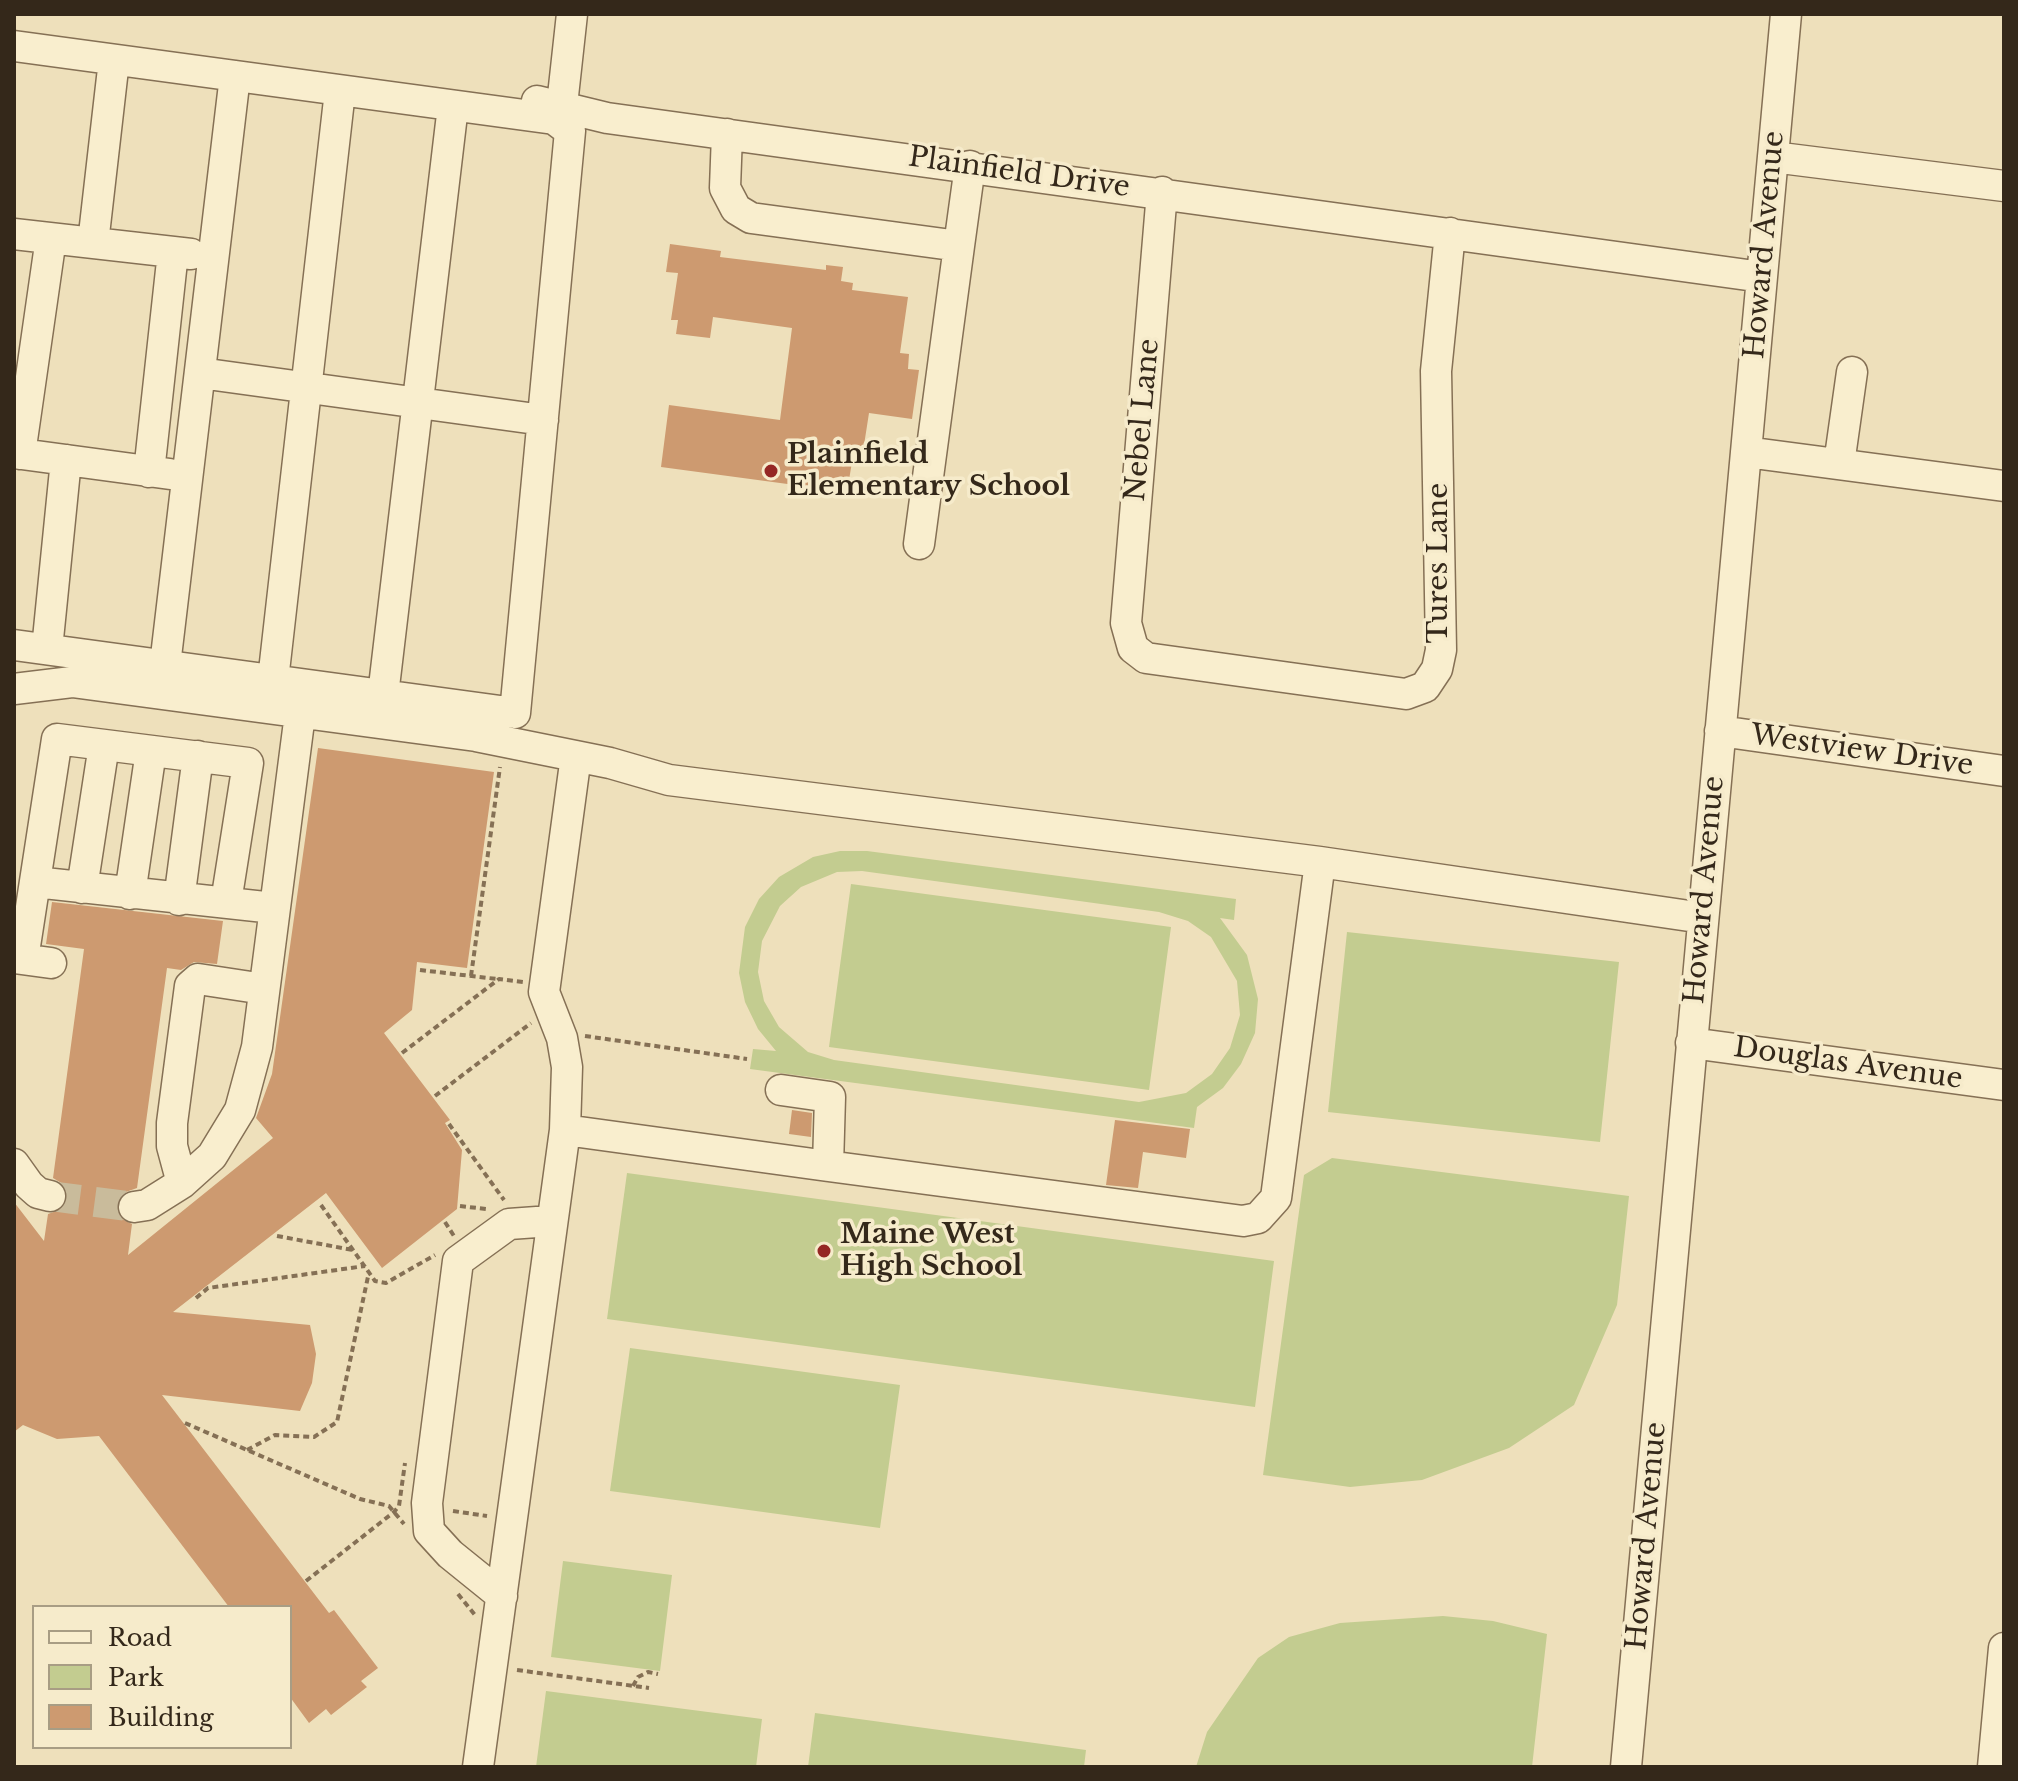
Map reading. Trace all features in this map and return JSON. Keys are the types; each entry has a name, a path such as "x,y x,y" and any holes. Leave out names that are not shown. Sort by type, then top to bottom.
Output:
{"street":[{"path":"562,105 572,14"},
{"name":"Howard Avenue","path":"1626,1767 1786,14"},
{"path":"14,46 554,119 570,131 515,713 14,645"},
{"path":"93,243 114,60"},
{"name":"Plainfield Drive","path":"277,65 562,105 607,118 1762,277"},
{"path":"165,665 235,76"},
{"path":"273,680 340,91"},
{"path":"383,695 453,106"},
{"path":"727,134 725,188 736,209 751,218 959,246"},
{"path":"1773,157 2004,186"},
{"path":"919,544 970,166"},
{"name":"Nebel Lane","path":"1133,648 1126,623 1162,192"},
{"name":"Tures Lane","path":"1133,648 1146,658 1391,692 1406,694 1425,687 1437,669 1441,650 1436,371 1450,233"},
{"path":"14,234 214,257"},
{"path":"51,238 17,454 188,477"},
{"path":"149,472 173,252"},
{"path":"1839,464 1852,372"},
{"path":"200,373 543,420"},
{"path":"1746,452 2004,486"},
{"path":"47,649 66,460"},
{"path":"14,689 72,682 476,736 576,756 669,780 1320,862 1703,918"},
{"path":"134,1207 147,1205 182,1183 212,1156 240,1110 257,1047 300,714"},
{"name":"Westview Drive","path":"1720,731 2004,771"},
{"path":"29,960 35,882 57,739 248,763 226,902"},
{"path":"82,888 104,745"},
{"path":"130,894 151,751"},
{"path":"179,900 198,756"},
{"path":"478,1767 565,1130 565,1052 544,992 576,756"},
{"path":"565,1130 1243,1221 1264,1214 1271,1207 1278,1188 1320,862"},
{"path":"35,882 274,908"},
{"path":"182,1183 172,1146 172,1123 190,986 198,979 264,989"},
{"name":"Douglas Avenue","path":"1691,1043 2004,1085"},
{"path":"781,1090 830,1097 828,1166"},
{"path":"14,1164 29,1185 50,1196"},
{"path":"502,1596 450,1554 429,1531 427,1503 458,1261 509,1224 551,1221"},
{"path":"1993,1767 2004,1648"}],"path":[{"path":"471,976 500,767"},
{"path":"420,970 528,982"},
{"path":"402,1053 499,979"},
{"path":"435,1096 536,1019"},
{"path":"579,1034 747,1059"},
{"path":"449,1124 511,1208"},
{"path":"321,1205 375,1281 386,1283 446,1248"},
{"path":"460,1206 489,1210"},
{"path":"445,1222 458,1241"},
{"path":"277,1236 354,1251"},
{"path":"196,1298 208,1288 365,1266"},
{"path":"247,1450 275,1435 314,1437 337,1422 369,1272"},
{"path":"185,1423 360,1499 389,1506 412,1535"},
{"path":"438,1509 499,1517"},
{"path":"306,1581 394,1512"},
{"path":"457,1592 484,1627"},
{"path":"510,1660 517,1670 649,1688"},
{"path":"633,1686 638,1677 648,1672 658,1674"}],"green space":[{"path":"840,851 867,851 1236,899 1234,920 1220,918 1247,955 1258,999 1255,1033 1241,1064 1223,1088 1197,1107 1194,1128 750,1069 753,1049 776,1051 758,1029 745,1002 739,973 745,927 759,899 779,877 813,857","holes":["862,871 1159,912 1188,921 1211,937 1237,981 1240,1015 1230,1048 1212,1074 1186,1093 1139,1102 834,1060 808,1052 779,1027 764,1001 758,972 762,941 780,906 801,887 837,872"]},
{"path":"851,884 1171,927 1149,1090 829,1047"},
{"path":"1347,932 1619,962 1600,1142 1328,1112"},
{"path":"1332,1158 1629,1196 1617,1305 1574,1405 1509,1448 1422,1480 1350,1487 1263,1475 1304,1175"},
{"path":"627,1173 1274,1261 1255,1407 607,1319"},
{"path":"630,1348 900,1385 880,1528 610,1491"},
{"path":"563,1561 672,1575 660,1671 551,1657"},
{"path":"1443,1616 1493,1621 1547,1634 1532,1767 1196,1767 1207,1732 1258,1658 1289,1637 1340,1623"},
{"path":"546,1691 762,1719 756,1767 536,1767"},
{"path":"815,1713 1086,1750 1084,1767 808,1767"}],"building":[{"path":"670,244 721,251 720,257 826,270 826,265 843,267 841,281 853,283 852,290 908,297 900,353 909,354 908,369 919,370 912,419 869,413 862,458 853,456 847,492 661,467 669,405 780,420 792,328 713,317 710,338 676,334 678,320 671,320 678,273 666,272"},
{"path":"318,748 494,772 467,968 417,962 412,1010 384,1033 450,1120 445,1123 462,1150 457,1209 382,1268 326,1193 173,1312 310,1325 316,1354 312,1383 300,1411 162,1395 329,1613 334,1610 378,1668 361,1681 367,1687 331,1715 326,1709 309,1723 292,1700 292,1605 227,1605 99,1436 57,1439 23,1425 14,1432 14,1202 44,1241 48,1214 62,1209 68,1200 63,1184 53,1178 84,949 46,944 52,902 223,921 217,964 194,962 181,970 167,968 137,1188 123,1193 117,1201 120,1218 132,1224 128,1255 273,1138 256,1118 272,1074"},
{"path":"792,1110 812,1113 811,1137 789,1134"},
{"path":"1115,1120 1190,1129 1186,1158 1143,1152 1138,1188 1106,1185"}],"tunnel":[{"path":"50,1196 134,1207"}],"place":[{"name":"Plainfield Elementary School","path":"771,471"},
{"name":"Maine West High School","path":"824,1251"}]}
